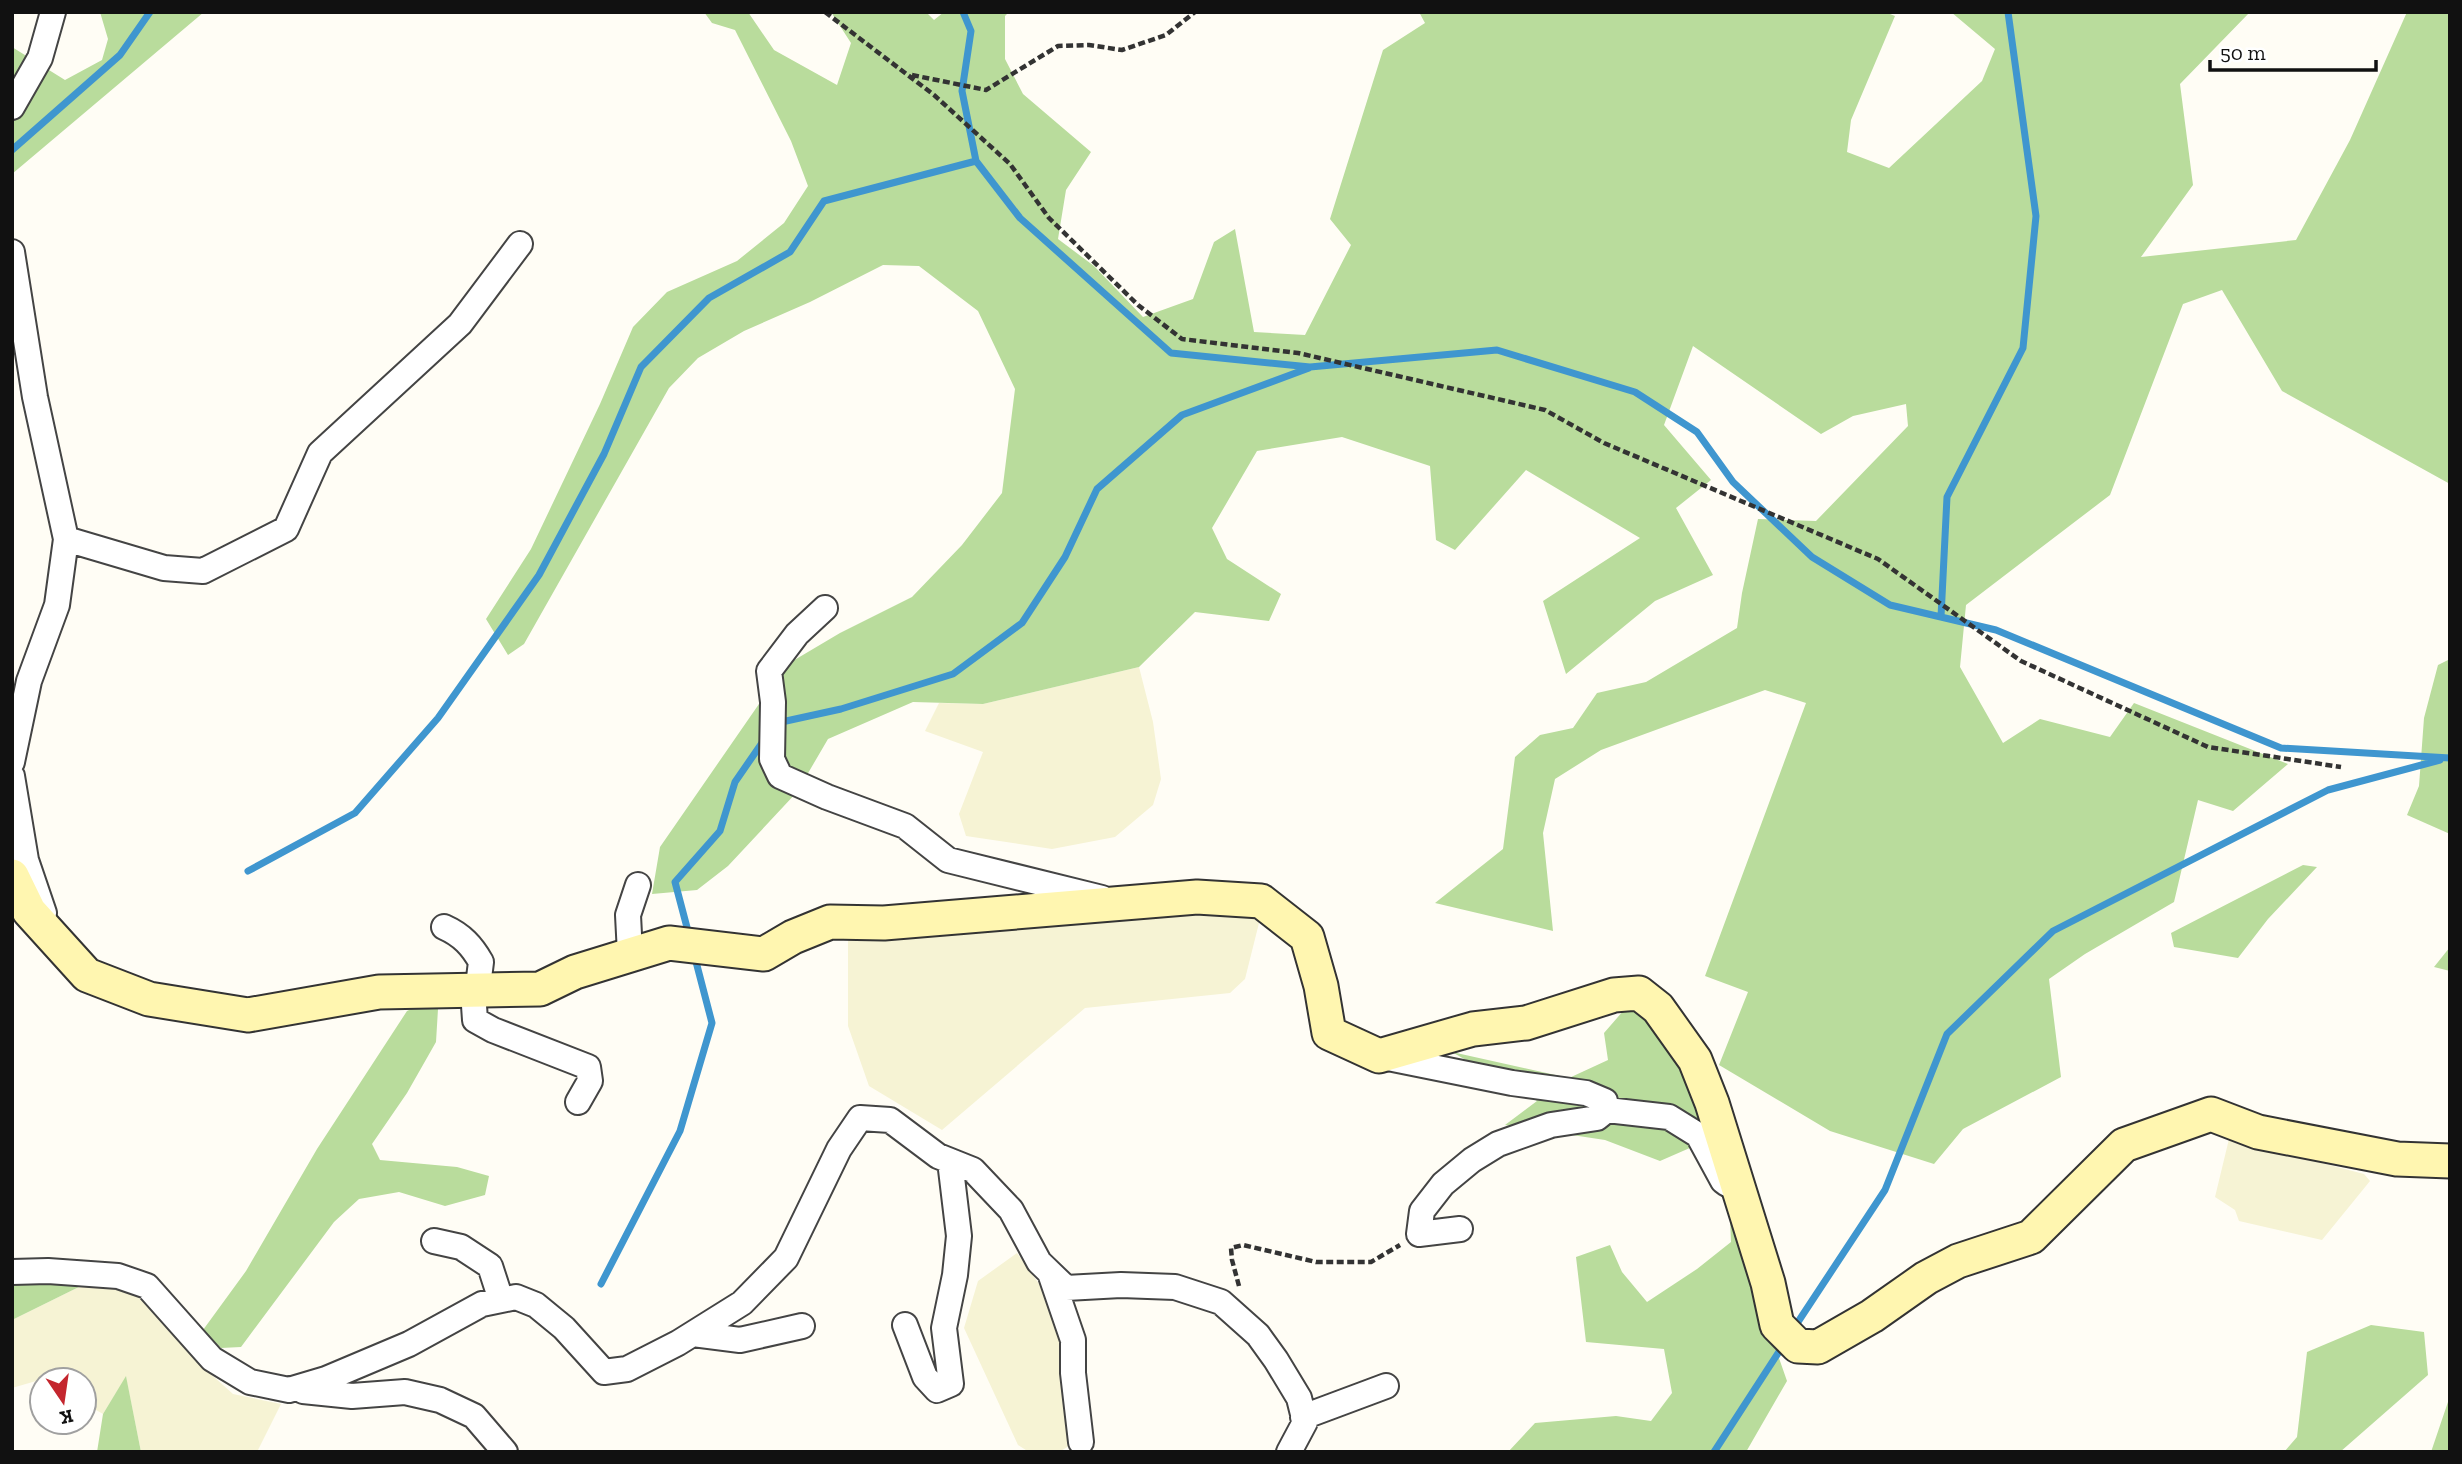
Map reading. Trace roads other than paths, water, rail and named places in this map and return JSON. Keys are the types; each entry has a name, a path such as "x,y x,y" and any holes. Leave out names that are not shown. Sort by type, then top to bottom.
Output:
{"street":[{"path":"12,107 40,58 52,12"},
{"path":"66,539 164,568 203,571 286,529 320,453 460,324 520,244"},
{"path":"12,252 35,397 66,539 57,605 29,681 12,762"},
{"path":"825,608 797,634 769,671 773,702 772,759 780,776 905,826 947,860 1123,903"},
{"path":"12,776 26,860 52,936"},
{"path":"12,876 29,911 87,975 149,999 248,1016 379,992 540,989 575,972 669,943 764,954 793,937 830,922 884,923 1197,897 1261,901 1307,937 1321,986 1329,1033 1379,1056 1513,1083 1586,1093 1605,1101 1607,1110"},
{"path":"630,954 628,915 638,885"},
{"path":"444,927 460,934 481,962 473,991 475,1020 493,1030 588,1067 590,1081 578,1102"},
{"path":"1379,1056 1473,1029 1526,1023 1614,995 1640,993 1658,1008 1695,1060 1712,1103 1768,1283 1777,1325 1798,1346 1818,1346 1872,1316 1926,1278 1958,1261 2031,1237 2124,1146 2211,1114 2258,1132 2397,1159 2450,1161"},
{"path":"1460,1229 1419,1234 1422,1211 1443,1184 1472,1160 1498,1144 1551,1125 1597,1118 1607,1110 1669,1117 1698,1135 1723,1181 1739,1192"},
{"path":"289,1390 326,1379 409,1345 482,1304 516,1297 536,1306 564,1328 604,1372 626,1369 693,1334 742,1303 786,1258 839,1149 860,1118 890,1120 938,1156 973,1170 1011,1210 1039,1262 1066,1288 1121,1285 1175,1287 1221,1301 1258,1335 1299,1398 1305,1422 1289,1452"},
{"path":"905,1325 925,1377 937,1390 951,1384 944,1328 955,1275 959,1236 950,1161"},
{"path":"434,1241 461,1247 490,1266 501,1300"},
{"path":"12,1272 48,1271 118,1276 147,1286 212,1359 250,1382 289,1390 352,1396 405,1392 440,1400 474,1416 505,1452"},
{"path":"1049,1272 1073,1340 1073,1373 1081,1442"},
{"path":"693,1334 740,1340 802,1326"},
{"path":"1304,1417 1386,1386"}],"waterway":[{"path":"12,150 120,55 150,12"},
{"path":"963,12 971,31 962,91 976,161 1020,218 1171,353 1310,367 1497,350 1635,392 1697,432 1733,482 1812,557 1890,605 1996,630 2281,748 2450,758"},
{"path":"1941,617 1947,497 2023,348 2036,216 2008,12"},
{"path":"248,871 355,813 438,718 539,575 604,454 641,367 709,298 790,252 824,201 976,161"},
{"path":"777,723 841,709 953,674 1022,623 1065,557 1097,489 1182,415 1309,368"},
{"path":"689,935 675,882 720,831 735,782 764,740"},
{"path":"1794,1328 1885,1190 1947,1034 2053,931 2328,790 2440,760"},
{"path":"601,1284 680,1131 712,1023 694,954"},
{"path":"1714,1452 1784,1344"}]}
